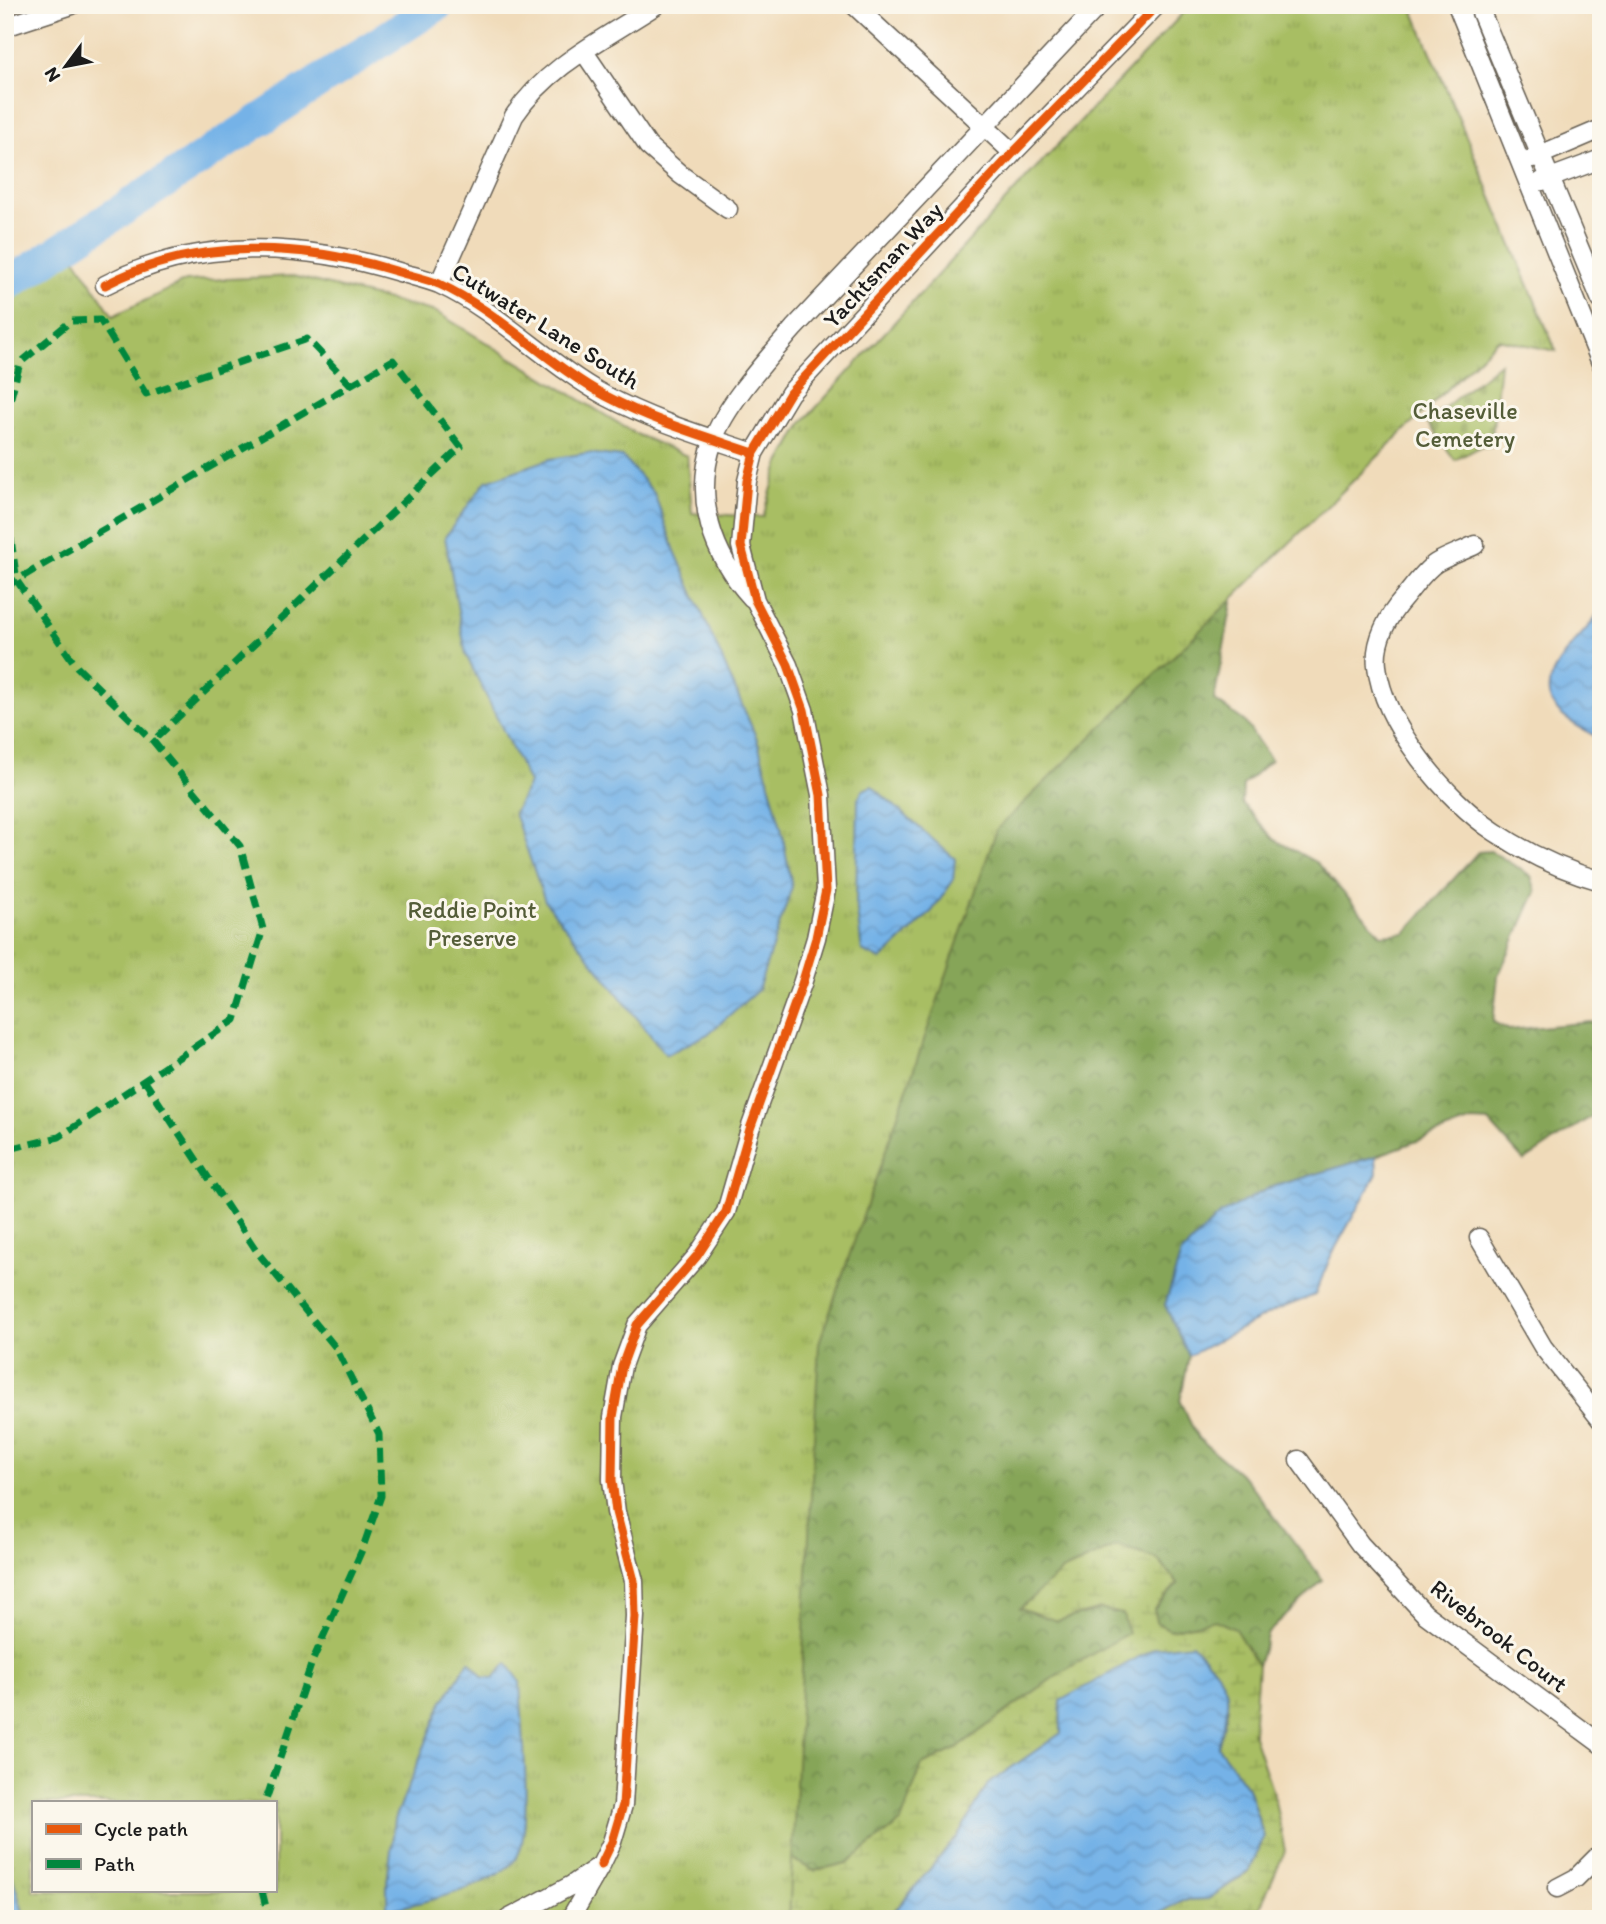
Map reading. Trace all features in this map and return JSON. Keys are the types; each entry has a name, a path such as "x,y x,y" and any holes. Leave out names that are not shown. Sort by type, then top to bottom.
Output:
{"street":[{"path":"5,27 72,5"},
{"path":"439,284 514,116 526,99 553,71 656,5"},
{"path":"854,5 1013,153"},
{"name":"Yachtsman Way","path":"755,600 731,575 713,541 705,507 706,473 713,439 751,379 794,328 1099,5"},
{"name":"Yachtsman Way","path":"755,600 741,546 747,481 754,453 790,393 1013,153 1157,5"},
{"path":"1457,5 1601,363"},
{"path":"1478,5 1601,300"},
{"path":"584,52 648,146 681,175 728,209"},
{"path":"1521,164 1601,130"},
{"path":"1528,184 1552,179 1601,159"},
{"name":"Cutwater Lane South","path":"105,285 158,262 242,248 316,252 359,260 439,284 507,326 565,372 606,396 645,415 754,453"},
{"path":"1475,545 1434,564 1388,618 1380,639 1377,664 1382,688 1398,724 1423,761 1453,797 1492,831 1535,856 1568,872 1601,881"},
{"path":"570,1919 612,1842 623,1805 635,1616 634,1581 616,1512 612,1480 613,1417 622,1366 637,1325 697,1256 726,1212 750,1129 802,984 816,938 826,890 821,795 804,710 788,664 755,600"},
{"path":"1479,1238 1543,1347 1601,1420"},
{"name":"Rivebrook Court","path":"1299,1460 1360,1544 1425,1614 1601,1744"},
{"path":"1557,1888 1576,1878 1601,1853"},
{"path":"508,1919 572,1885 601,1865"}],"green space":[{"path":"1191,5 1411,5 1556,351 1498,339 1233,598 1214,700 1244,721 1271,760 1243,785 1242,803 1274,839 1317,863 1381,935 1405,933 1478,852 1491,851 1531,876 1536,892 1498,976 1493,1022 1509,1030 1591,1022 1601,1025 1601,1110 1524,1161 1489,1122 1472,1121 1376,1156 1269,1188 1165,1305 1189,1356 1180,1402 1198,1438 1246,1479 1323,1580 1268,1633 1258,1666 1239,1637 1224,1624 1204,1623 1170,1630 1156,1622 1154,1609 1178,1584 1157,1559 1117,1546 1062,1571 1057,1621 1100,1609 1123,1614 1129,1633 1057,1675 954,1750 922,1765 901,1822 847,1863 814,1871 768,1846 641,1919 779,465 803,422 1032,172"},
{"name":"Reddie Point Preserve","path":"1191,5 1411,5 1556,351 1498,339 997,829 819,1343 789,1919 25,1919 5,1852 5,286 68,247 113,316 186,281 293,276 436,312 638,435 687,456 692,513 763,517 779,465 803,422 1032,172"},
{"name":"Chaseville Cemetery","path":"1500,363 1491,446 1480,447 1455,460 1427,422"},
{"path":"1117,1546 1157,1559 1178,1583 1154,1609 1156,1622 1170,1630 1215,1620 1235,1629 1258,1666 1253,1733 1274,1796 1285,1851 1255,1919 1151,1919 1182,1900 1208,1899 1249,1872 1264,1837 1248,1788 1218,1747 1228,1708 1062,1733 988,1784 957,1837 888,1919 719,1919 768,1846 814,1871 847,1863 901,1822 922,1765 954,1750 1057,1675 1128,1633 1123,1614 1100,1609 1057,1621 1020,1608 1062,1571"}],"water":[{"path":"587,453 623,457 654,493 675,551 757,739 781,827 792,887 758,990 708,1034 666,1055 545,901 514,813 529,783 466,655 445,537 486,481 550,459"},
{"path":"1601,606 1601,739 1566,718 1555,708 1549,685 1564,656 1592,623"},
{"path":"872,786 955,859 953,881 932,911 881,960 862,951 856,903 858,798 863,790"},
{"path":"1376,1156 1377,1173 1330,1258 1315,1295 1274,1311 1189,1356 1165,1305 1181,1254 1219,1215 1269,1188"},
{"path":"1192,1644 1223,1681 1227,1700 1218,1747 1248,1788 1264,1837 1249,1871 1208,1899 1182,1900 1151,1919 888,1919 957,1837 988,1784 1061,1733 1060,1701 1155,1648"},
{"path":"469,1661 483,1677 494,1678 507,1663 520,1681 526,1802 521,1847 515,1860 490,1879 455,1893 387,1911 387,1882 395,1819 442,1703"},
{"path":"5,1852 25,1919 5,1919"}],"waterway":[{"path":"5,286 437,5"}],"marked path":[{"path":"5,420 20,363 71,321 100,320 146,394 307,339 351,385"},
{"path":"5,587 393,360 461,447 153,741"},
{"path":"5,497 17,581 77,667 153,741 240,846 263,929 235,1020 59,1137 5,1150"},
{"path":"144,1080 258,1253 336,1348 379,1434 381,1496 362,1550 312,1662 266,1801"},
{"path":"262,1892 269,1919"},
{"path":"168,1919 189,1916 193,1919"}],"cycle path":[{"path":"601,1865 612,1842 623,1805 635,1616 634,1581 616,1512 612,1480 613,1417 622,1366 637,1325 697,1256 726,1212 750,1129 802,984 816,938 826,890 821,795 804,710 788,665 755,600 741,546 747,481 754,453 790,393 1013,153 1157,5"},
{"path":"105,285 140,269 176,258 213,252 288,250 362,262 434,282 461,296 503,323 584,383 624,405 679,428 754,453"}]}
